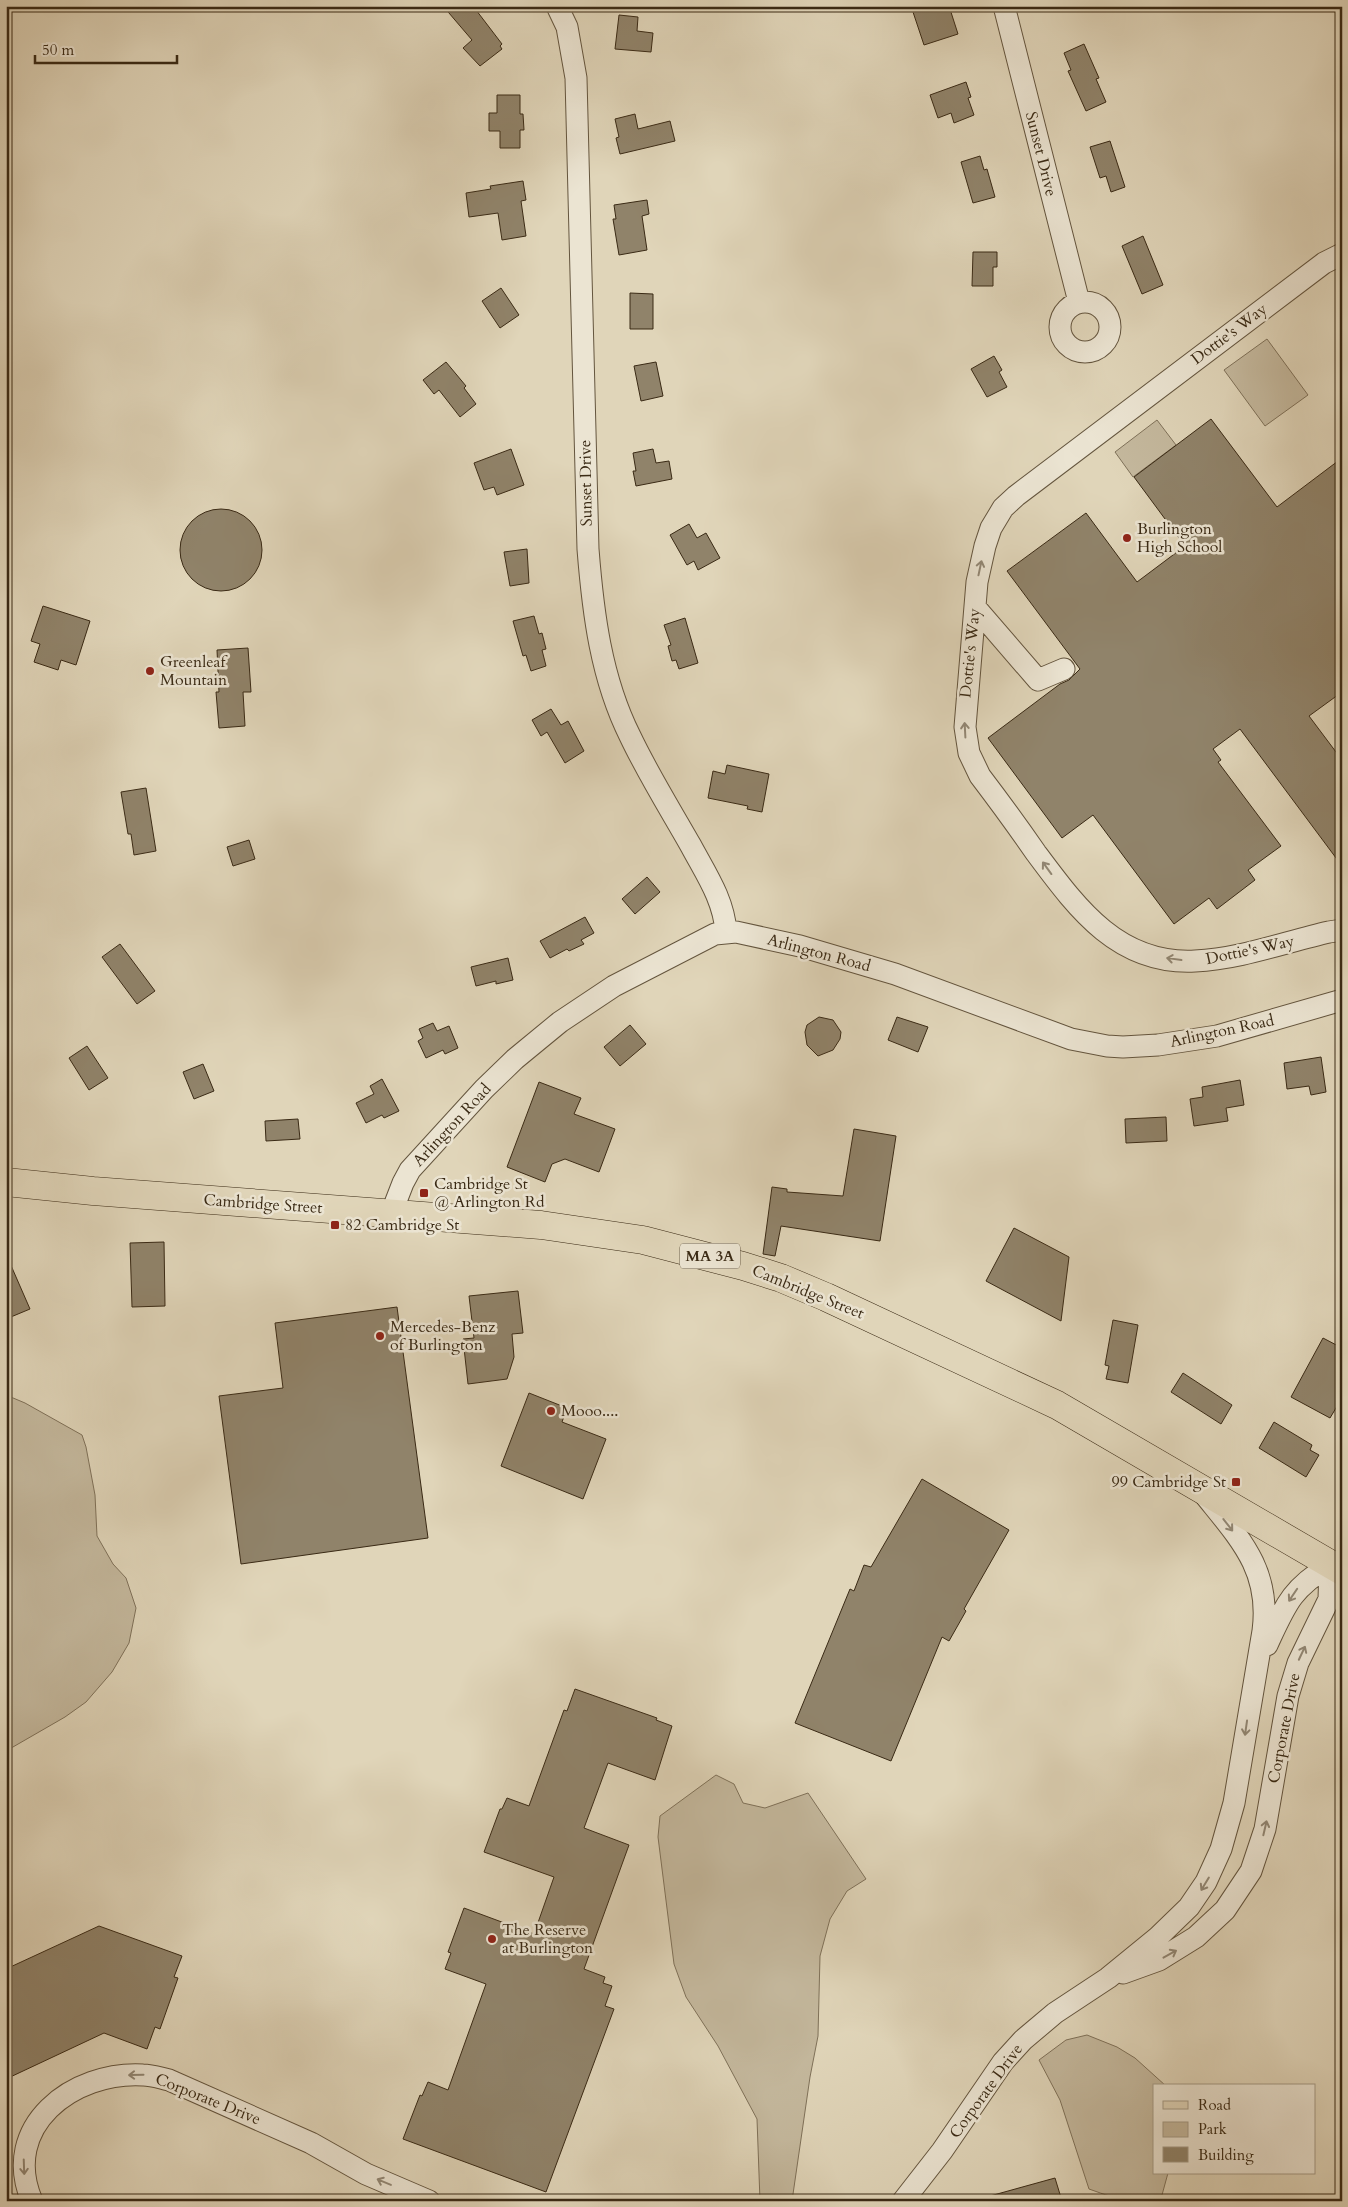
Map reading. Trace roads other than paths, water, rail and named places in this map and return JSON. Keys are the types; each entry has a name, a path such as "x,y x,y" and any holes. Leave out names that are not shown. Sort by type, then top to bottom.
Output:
{"main road":[{"name":"Cambridge Street","path":"6,1182 93,1191 540,1225 606,1234 687,1250 772,1276 844,1305 1023,1388 1090,1422 1336,1568"}],"street":[{"name":"Sunset Drive","path":"557,6 567,28 576,78 588,549 596,625 608,676 624,724 714,887 725,917 726,932"},
{"name":"Sunset Drive","path":"1004,6 1078,302"},
{"name":"Dottie's Way","path":"1342,254 1324,263 1016,496 1004,508 992,528 985,546 977,582 964,727 969,753 980,776 1081,911 1098,928 1111,937 1142,952 1158,957 1187,961 1223,957 1342,930"},
{"path":"975,607 1038,680 1064,669"},
{"name":"Arlington Road","path":"391,1214 402,1183 412,1168 484,1089 539,1039 560,1022 614,986 707,937 726,932 766,938 885,971 1071,1039 1107,1046 1158,1045 1217,1036 1342,1000"},
{"name":"Corporate Drive","path":"903,2201 930,2168 993,2076 1018,2046 1055,2013 1108,1978 1182,1914 1197,1896 1216,1864 1234,1803 1264,1619 1263,1588 1249,1552 1198,1486"},
{"name":"Corporate Drive","path":"1250,1696 1264,1653 1294,1593 1311,1576 1336,1568"},
{"name":"Corporate Drive","path":"1108,1978 1159,1960 1188,1943 1225,1910 1251,1871 1265,1829 1288,1696 1298,1663 1328,1599 1336,1568"},
{"name":"Corporate Drive","path":"32,2201 25,2179 24,2155 31,2132 44,2112 56,2101 76,2089 119,2076 143,2074 169,2080 311,2143 366,2174 429,2201"}],"place":[{"name":"Burlington High School","path":"1127,538"},
{"name":"Greenleaf Mountain","path":"150,671"},
{"name":"Cambridge St @ Arlington Rd","path":"424,1193"},
{"name":"82 Cambridge St","path":"335,1225"},
{"name":"Mercedes-Benz of Burlington","path":"380,1336"},
{"name":"Mooo....","path":"551,1411"},
{"name":"99 Cambridge St","path":"1236,1482"},
{"name":"The Reserve at Burlington","path":"492,1939"}]}
